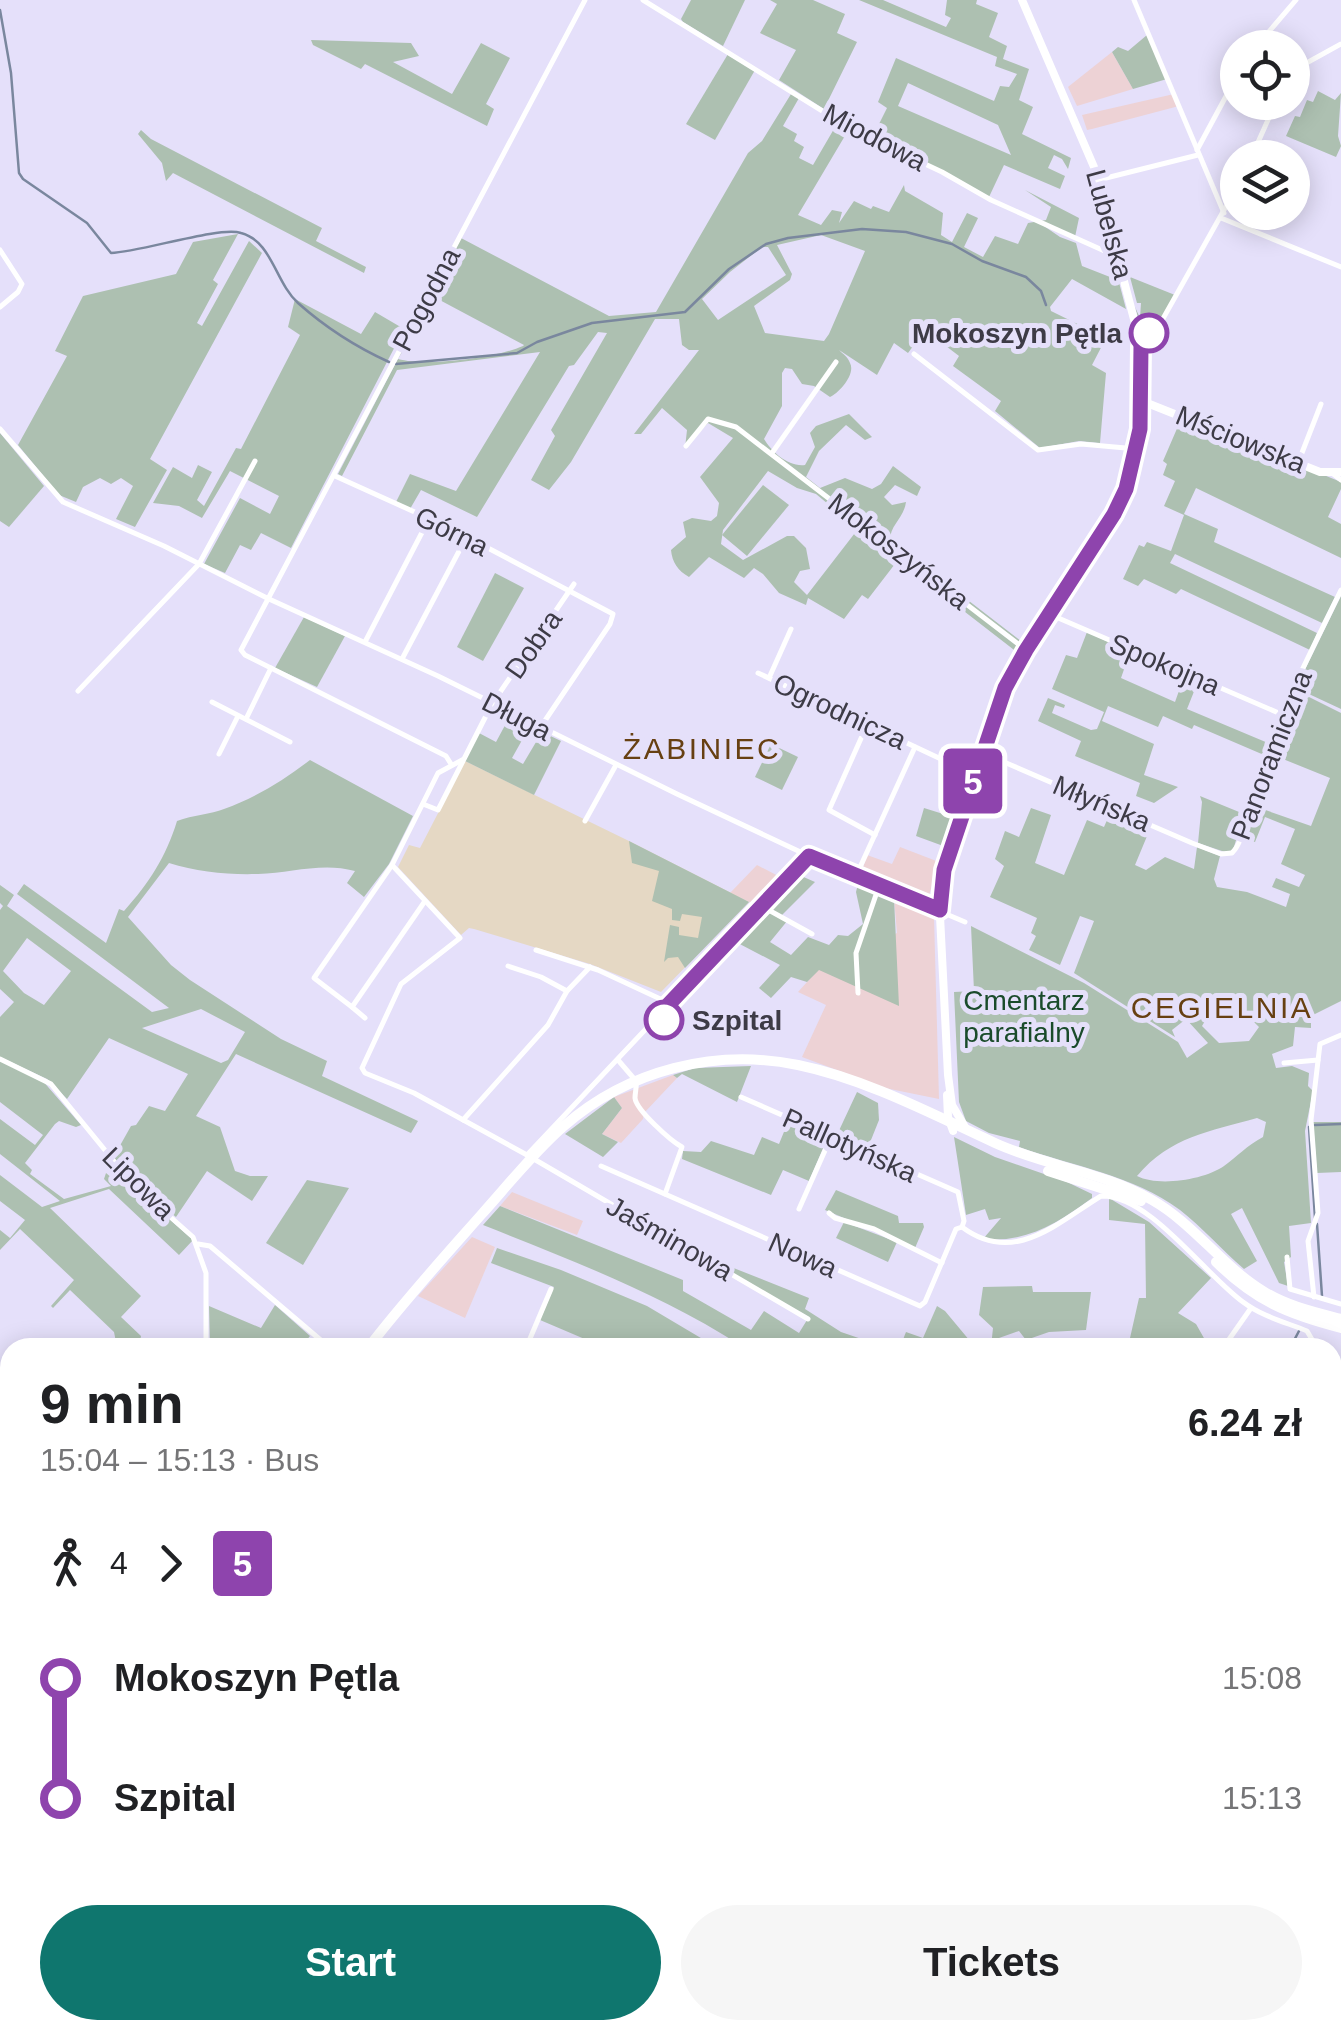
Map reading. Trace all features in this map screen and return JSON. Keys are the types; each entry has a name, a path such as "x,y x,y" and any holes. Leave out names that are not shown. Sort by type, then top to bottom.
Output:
{"main road":[{"name":"Lubelska","path":"943,1123 949,1105 940,910 944,870 1005,688 1114,514 1129,481 1142,400 1141,346 1088,146 1022,0"},
{"name":"Mściowska","path":"1142,400 1298,463 1336,473"},
{"path":"376,1338 530,1156 590,1105 636,1081 687,1064 745,1059 805,1066 851,1082 1026,1163 1137,1200 1172,1222 1256,1296 1286,1312 1341,1328"},
{"path":"943,1123 949,1105"},
{"path":"949,1105 972,1133"},
{"path":"943,1123 1146,1196 1178,1218 1238,1274 1263,1291 1290,1304 1341,1319"}],"street":[{"name":"Pogodna","path":"271,668 241,650 586,0"},
{"name":"Miodowa","path":"643,0 853,130 1039,223 1109,253 1118,252"},
{"path":"1134,0 1220,210"},
{"path":"1270,30 1296,0"},
{"path":"1310,61 1341,44"},
{"path":"1098,180 1197,152 1220,108"},
{"path":"1141,346 1152,340 1220,219"},
{"path":"1257,230 1341,266"},
{"path":"0,250 22,281 20,290 0,307"},
{"path":"914,354 1038,450 1081,444 1137,449"},
{"path":"772,453 836,362"},
{"path":"1298,463 1322,404"},
{"name":"Mokoszyńska","path":"686,446 708,419 736,428 1026,650"},
{"name":"Długa","path":"0,429 58,499 809,856 966,922"},
{"path":"78,691 199,564 255,461"},
{"path":"1336,473 1341,480"},
{"name":"Górna","path":"333,476 467,537 610,610 613,618 540,728"},
{"path":"365,642 428,519"},
{"path":"402,660 467,537"},
{"name":"Dobra","path":"423,804 438,810 492,704 572,588"},
{"name":"Panoramiczna","path":"1220,854 1232,854 1239,845 1248,804 1281,714 1341,590"},
{"name":"Spokojna","path":"1049,614 1281,714"},
{"path":"769,678 791,629"},
{"path":"219,754 271,668 446,756 452,765"},
{"name":"Ogrodnicza","path":"758,672 975,775"},
{"path":"212,702 290,742"},
{"path":"868,724 828,810 874,835"},
{"path":"856,876 915,747"},
{"name":"Młyńska","path":"982,753 1220,854"},
{"path":"365,1018 314,978 392,865 438,774 464,759"},
{"path":"585,821 616,765"},
{"path":"530,1156 809,856"},
{"path":"352,1007 425,901 392,865"},
{"path":"858,993 856,953 879,886"},
{"name":"Jaśminowa","path":"425,901 460,938 401,984 362,1068 365,1073 414,1093 530,1156 808,1319"},
{"path":"763,906 812,934"},
{"path":"536,950 590,967 669,1004"},
{"path":"508,966 542,977 567,991"},
{"path":"463,1120 548,1025 567,991 590,967"},
{"path":"1314,1298 1308,1241 1318,1213 1311,1120 1320,1044 1341,1035"},
{"name":"Lipowa","path":"0,1059 50,1084 131,1182 183,1226 198,1244 206,1273 206,1338"},
{"path":"618,1060 636,1081 634,1099 641,1112 682,1147 666,1194"},
{"path":"1284,1063 1318,1060"},
{"name":"Pallotyńska","path":"741,1097 958,1192 960,1227"},
{"path":"799,1209 832,1137"},
{"name":"Nowa","path":"601,1166 920,1306 960,1227"},
{"path":"947,1226 960,1227 979,1240 1002,1243 1049,1231 1098,1198 1109,1196 1150,1218 1251,1308 1308,1331 1312,1338"},
{"path":"829,1213 874,1229 942,1263"},
{"path":"198,1244 210,1246 318,1338"},
{"path":"1287,1257 1290,1289 1341,1304"},
{"path":"530,1338 551,1289"},
{"path":"1230,1338 1251,1308"}],"shaded area":[{"path":"1112,52 1133,89 1077,106 1068,87"},
{"path":"1174,94 1179,106 1092,129 1087,130 1082,115"},
{"path":"465,761 749,902 661,992 590,964 474,929 469,928 461,935 398,867 409,845 420,848"},
{"path":"900,847 939,862 927,902 861,874 867,855 892,864"},
{"path":"757,865 784,879 758,906 730,893"},
{"path":"894,898 934,917 939,1099 885,1088 802,1057 826,1005 798,992 818,970 897,933"},
{"path":"673,1075 677,1078 621,1143 602,1134 622,1108 614,1097"},
{"path":"512,1192 583,1221 577,1235 500,1206"},
{"path":"472,1237 495,1247 465,1318 418,1296"}],"green space":[{"path":"691,0 745,0 723,46 683,22"},
{"path":"770,0 813,0 845,14 837,33 857,42 824,109 779,80 796,50 760,33 777,4"},
{"path":"859,0 883,0 946,27 951,18 945,15 947,0 977,0 976,4 998,13 989,37 1007,46 1003,59 1029,69 1019,100 1033,107 1022,134 1071,158 1068,169 1054,155 1048,168 1065,176 1060,189 1004,165 989,197 872,138 887,108 878,102 896,58 994,101 1000,86 1009,87 1017,74 995,66 997,57","holes":["908,83 998,125 1011,155 898,106"]},
{"path":"1147,35 1167,79 1133,89 1112,52 1118,47 1128,51"},
{"path":"311,40 411,43 419,56 393,62 452,94 481,43 510,58 486,104 494,109 487,126 365,64 361,69 313,45"},
{"path":"728,54 755,70 715,140 686,124"},
{"path":"1318,91 1335,100 1341,93 1341,146 1336,157 1310,146 1310,140 1286,136 1293,120 1310,120 1310,101"},
{"path":"791,94 799,98 783,126 797,134 794,141 804,147 799,158 813,165 838,122 849,129 798,215 821,225 832,210 842,212 839,223 854,201 889,212 904,185 905,191 943,213 941,235 952,242 967,213 978,218 964,247 983,257 995,236 1018,244 1028,223 1046,220 1051,207 1025,190 1079,218 1075,237 1041,224 1076,243 1082,266 1110,277 1116,271 1126,309 1072,279 1050,307 1051,311 1106,338 1092,365 1106,373 1100,443 1079,441 1040,448 995,411 1001,401 953,366 959,356 925,330 908,353 894,343 877,375 839,350 849,361 851,372 830,397 814,386 802,384 792,369 785,368 782,406 764,439 781,458 805,465 815,447 810,433 816,426 849,414 872,437 865,440 846,425 819,451 806,477 820,488 845,478 872,489 881,484 893,466 921,487 917,496 895,485 884,497 892,505 906,502 890,540 1021,641 1018,653 898,560 868,599 862,595 844,619 808,598 806,605 779,593 754,568 744,578 709,557 689,577 682,572 671,550 686,537 683,522 692,518 711,521 717,516 719,503 700,477 733,438 708,423 685,448 687,430 662,408 641,434 634,434 699,350 682,345 679,319 655,319 571,462 549,490 531,480 555,436 551,430 607,333 598,332 574,365 569,366 477,517 421,490 410,509 396,502 410,474 456,491 540,352 397,370 342,476 338,474 461,238 609,316 656,312 748,153 762,141","holes":["821,235 865,251 824,341 765,333 754,306 790,280 792,274 777,245","762,247 768,247 786,275 718,320 702,299","434,297 524,345 461,360 398,359","768,471 816,494 858,529 807,595 794,582 800,571 810,569 806,548 794,536 743,560 721,544 723,530"]},
{"path":"141,130 151,139 322,228 316,241 366,267 364,273 173,173 166,181 162,163 138,134"},
{"path":"238,234 213,280 218,284 197,323 202,326 249,241 262,253 150,459 167,470 135,527 116,519 133,486 121,478 111,484 100,478 83,487 76,502 59,495 18,445 67,356 55,351 83,296 176,274 193,242"},
{"path":"1130,277 1175,295 1162,318 1149,317 1146,335 1142,329 1149,340 1145,341 1135,307 1140,318 1141,303 1137,303"},
{"path":"295,299 361,334 375,312 404,329 291,548 261,533 251,550 240,545 225,573 204,564 240,498 270,514 279,496 230,471 202,518 179,506 153,503 173,467 192,478 198,465 212,472 197,500 204,506 236,448 241,449 300,335 288,327"},
{"path":"1182,417 1341,482 1328,517 1341,524 1341,558 1196,488 1184,514 1218,529 1214,542 1335,597 1322,623 1175,554 1170,563 1317,633 1310,650 1181,589 1176,594 1144,579 1138,586 1123,579 1139,545 1144,547 1147,542 1171,551 1184,515 1164,506 1175,481 1163,475 1167,464 1163,461"},
{"path":"0,433 44,486 9,527 0,521"},
{"path":"763,485 789,505 747,556 722,535"},
{"path":"495,573 524,588 483,661 457,647"},
{"path":"1341,596 1341,709 1296,688"},
{"path":"304,617 345,636 317,687 275,668"},
{"path":"1087,632 1130,652 1121,678 1175,702 1185,674 1199,679 1187,709 1268,743 1264,755 1194,725 1192,729 1163,716 1158,727 1108,706 1102,721 1154,744 1144,775 1178,787 1154,803 1136,796 1140,783 1075,756 1081,741 1038,721 1048,698 1065,705 1055,705 1052,713 1097,729 1104,712 1052,689 1066,655 1077,658"},
{"name":"Cmentarz parafialny","path":"1297,691 1341,713 1341,1001 1311,1016 1311,1028 1295,1027 1293,1046 1272,1054 1276,1068 1292,1066 1309,1073 1308,1086 1313,1091 1305,1131 1311,1223 1289,1226 1291,1257 1284,1262 1288,1286 1279,1283 1242,1208 1231,1214 1257,1261 1244,1269 1162,1198 1122,1180 1019,1147 1020,1141 989,1133 966,1121 959,1102 954,992 974,991 971,926 1084,983 1178,1042 1187,1058 1208,1043 1186,1019 1172,1030 1175,1037 1074,973 1094,921 1080,916 1060,965 1029,950 1036,936 1031,933 1037,918 990,897 1004,866 995,859 1005,831 1019,837 1031,808 1051,815 1035,863 1064,875 1087,820 1104,827 1111,811 1150,829 1135,865 1146,870 1165,857 1194,869 1197,847 1220,856 1214,879 1217,887 1247,892 1286,907 1290,894 1272,887 1276,878 1299,887 1305,875 1281,864 1295,829 1265,817 1255,842 1244,838 1251,805 1311,826 1330,778 1267,756","holes":["1243,1011 1259,1027 1249,1041 1219,1043 1202,1026 1208,1016","1257,1118 1266,1122 1263,1137 1215,1171 1168,1181 1137,1176 1177,1144"]},
{"path":"510,716 530,726 512,758 523,764 542,732 561,741 534,795 465,761 479,733 496,742"},
{"path":"771,744 798,757 782,790 755,777"},
{"path":"310,760 413,816 389,864 364,897 347,883 355,871 319,868 236,874 169,863 128,917 171,965 190,980 281,1039 327,1061 322,1076 418,1121 411,1133 236,1054 196,1116 220,1127 235,1171 268,1176 252,1201 207,1171 176,1217 139,1187 113,1158 131,1126 136,1125 149,1106 165,1111 188,1074 109,1038 67,1099 47,1079 0,1057 0,1017 14,1002 0,989 0,885 14,895 7,906 152,1012 169,1008 17,894 24,884 106,943 119,909 124,911 149,880 177,821 236,805","holes":["27,938 71,971 44,1005 24,993 3,971","201,1009 245,1032 228,1060 221,1063 142,1028"]},
{"path":"1200,796 1244,814 1233,850 1225,852 1198,843"},
{"path":"924,808 956,818 946,847 916,836"},
{"path":"629,841 749,902 685,968 678,957 664,962 670,925 679,927 679,935 698,938 702,917 682,914 680,921 672,920 672,909 652,901 659,871 632,863"},
{"path":"799,875 815,882 782,915 788,920 770,942 791,955 808,937 829,945 838,935 848,936 863,924 858,884 894,898 899,1006 819,970 807,982 791,977 771,998 759,988 780,965 734,941"},
{"path":"0,1061 42,1080 81,1125 59,1121 55,1124 25,1163 32,1170 30,1174 64,1199 111,1186 104,1179 106,1173 119,1184 126,1181 193,1240 179,1255 109,1189 50,1208 141,1296 121,1317 141,1338 115,1338 114,1332 70,1290 53,1308 74,1280 20,1229 0,1250 0,1230 10,1238 25,1220 0,1201 0,1175 42,1207 60,1201 0,1154 0,1119 35,1145 43,1135 0,1102"},
{"path":"751,1066 737,1102 682,1074 677,1078 673,1075 695,1068"},
{"path":"857,1092 878,1103 879,1120 867,1150 836,1137"},
{"path":"614,1097 622,1108 602,1134 618,1142 603,1157 565,1134"},
{"path":"788,1122 827,1139 809,1181 783,1170 771,1195 682,1159 683,1151 701,1152 711,1141 754,1155 762,1137 779,1144"},
{"path":"1313,1122 1341,1122 1341,1172 1317,1173"},
{"path":"954,1137 995,1157 1067,1182 1092,1194 1092,1198 1067,1216 1028,1234 983,1239 1001,1218 989,1220 985,1209 966,1215"},
{"path":"307,1180 349,1188 303,1265 266,1243"},
{"path":"836,1190 898,1216 899,1223 923,1223 915,1248 825,1210"},
{"path":"1109,1198 1149,1222 1211,1278 1178,1313 1196,1324 1204,1338 1130,1338 1139,1298 1146,1298 1145,1224 1109,1220"},
{"path":"500,1206 683,1280 683,1291 751,1330 764,1311 799,1333 807,1320 714,1264 716,1261 809,1298 805,1309 841,1332 859,1338 728,1338 647,1294 483,1225"},
{"path":"844,1222 897,1242 888,1262 836,1238"},
{"path":"497,1248 561,1270 647,1306 701,1338 582,1338 540,1320 554,1287 491,1263"},
{"path":"1032,1286 1033,1292 1091,1292 1086,1330 1049,1332 1032,1338 1024,1338 1019,1331 992,1338 993,1328 979,1315 983,1287"},
{"path":"275,1305 310,1336 210,1338 209,1306 261,1328"},
{"path":"937,1306 968,1338 923,1338"}],"waterway":[{"path":"0,10 11,73 19,173 23,179 87,223 111,253 216,233 251,237 267,253 298,303 341,336 389,362"},
{"path":"396,364 517,353 592,323 685,312 729,269 766,244 862,229 906,232 952,244 982,261 1026,277 1041,291 1046,305"},
{"path":"1315,1125 1341,1124"},
{"path":"1309,1127 1315,1218"},
{"path":"1317,1224 1322,1296"},
{"path":"1295,1338 1299,1331"}],"bus line":[{"name":"5","path":"664,1020 661,1013 809,856 940,910 940,883 1005,688 1126,489 1140,429 1141,346 1152,340 1154,336 1149,333"}],"place":[{"name":"Mokoszyn Pętla","path":"1149,333"},
{"name":"Szpital","path":"664,1020"}],"district":[{"name":"ŻABINIEC","path":"702,749"},
{"name":"CEGIELNIA","path":"1222,1008"}]}
